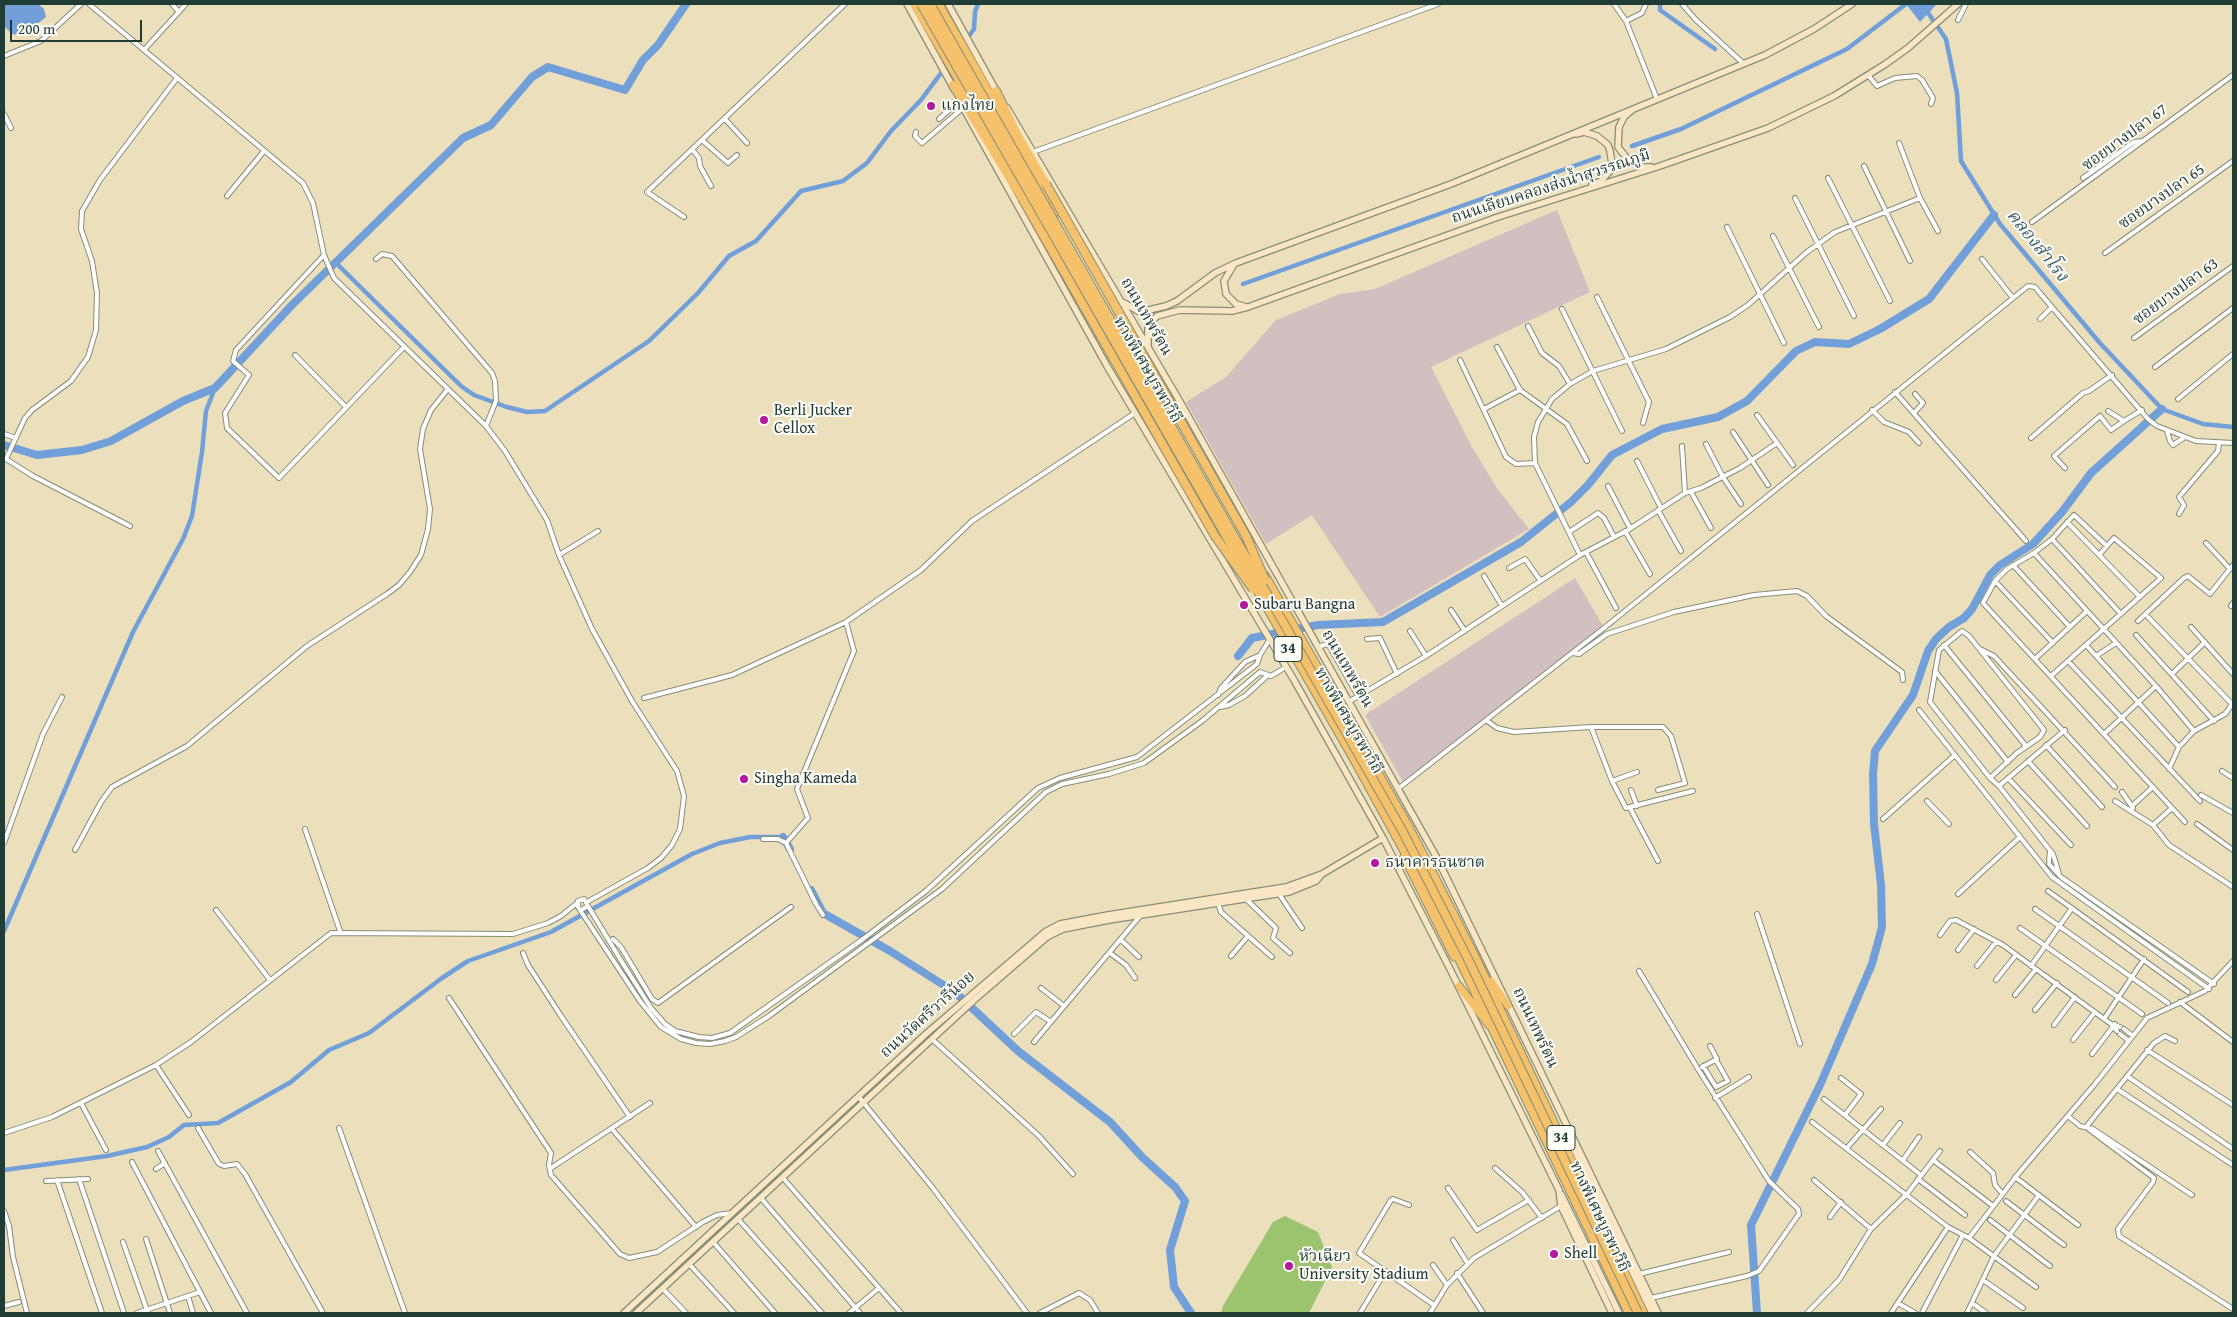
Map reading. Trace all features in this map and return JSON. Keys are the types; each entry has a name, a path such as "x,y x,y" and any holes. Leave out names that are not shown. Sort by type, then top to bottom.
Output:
{"highway":[{"name":"34","path":"914,4 1220,531 1392,834 1489,1026 1628,1313"},
{"name":"ทางพิเศษบูรพาวิถี","path":"920,4 1268,600 1360,752 1440,904 1638,1313"},
{"name":"ทางพิเศษบูรพาวิถี","path":"930,4 1268,600 1429,896 1628,1313"},
{"name":"ถนนเทพรัตน","path":"939,4 1015,140 1173,406 1274,593 1408,825 1478,962 1644,1313"},
{"path":"952,86 1022,198 1215,536 1240,574 1268,600"},
{"path":"996,91 1018,136 1246,536 1268,600"},
{"path":"1098,320 1116,309"},
{"path":"1478,962 1508,1006"},
{"path":"1459,986 1489,1026"}],"main road":[{"name":"34","path":"907,4 962,108 1135,413 1270,639 1383,838 1459,986 1559,1190 1561,1206 1612,1313"},
{"name":"ถนนเทพรัตน","path":"948,4 996,91 1123,303 1399,788 1479,940 1508,1006 1658,1313"},
{"name":"ถนนเลียบคลองส่งน้ำสุวรรณภูมิ","path":"1123,303 1140,312 1166,306 1177,301 1215,272 1236,263 1451,184 1566,135 1744,64 1795,40 1852,4"},
{"name":"ถนนเลียบคลองส่งน้ำสุวรรณภูมิ","path":"1148,348 1148,326 1157,316 1180,310 1232,311 1248,307 1498,217 1660,166 1768,128 1834,96 1868,75 1908,48 1958,4"},
{"path":"1638,106 1620,122 1617,134 1618,148 1622,156 1637,166 1648,168 1660,166"},
{"path":"1566,135 1584,132 1597,136 1608,145 1612,158 1609,172 1601,181 1566,196"},
{"path":"1236,263 1226,276 1224,288 1230,299 1236,304 1248,307"},
{"path":"1216,550 1220,531"},
{"name":"ถนนวัดศรีวารีน้อย","path":"971,999 1035,939 1060,924 1286,887 1322,874 1383,838"},
{"name":"ถนนวัดศรีวารีน้อย","path":"624,1313 858,1096 971,999 1038,944 1056,932 1109,920 1279,894 1319,880 1322,874"},
{"name":"ถนนวัดศรีวารีน้อย","path":"636,1313 933,1040 959,1009"},
{"path":"1549,1091 1578,1160 1652,1313"},
{"path":"1559,1190 1619,1313"}],"street":[{"path":"4,56 41,42 81,4"},
{"path":"89,4 303,183 309,193 326,262 334,278 486,426 505,451 547,520 559,555 592,629 632,701 677,771 684,796 680,829 666,852 648,868 582,911 568,912"},
{"path":"172,4 179,12"},
{"path":"144,50 186,4"},
{"path":"684,217 647,192 845,4"},
{"path":"1033,152 1438,4"},
{"path":"1614,4 1626,21 1657,100"},
{"path":"1626,21 1642,13 1646,4"},
{"path":"1682,4 1696,20 1744,64"},
{"path":"1958,20 1966,4"},
{"path":"1868,75 1878,86 1895,78 1917,76 1930,93 1933,100 1931,104"},
{"name":"ซอยบางปลา 67","path":"2032,222 2233,75"},
{"path":"130,526 33,476 5,459 10,453 25,418 32,410 71,381 88,357 96,330 97,292 92,261 81,229 82,211 100,180 178,78"},
{"path":"939,119 959,100"},
{"path":"916,132 915,136 922,143 962,108"},
{"path":"4,114 11,128"},
{"path":"725,119 747,143"},
{"path":"702,140 725,162 730,162 737,154"},
{"path":"2083,178 2134,142 2143,141"},
{"path":"1899,143 1920,198 1938,231"},
{"path":"692,150 699,158 700,166 711,186"},
{"path":"227,196 264,151"},
{"name":"ซอยบางปลา 65","path":"2105,253 2233,161"},
{"path":"1864,166 1910,261"},
{"path":"1828,178 1890,301"},
{"path":"1795,198 1854,316"},
{"path":"1580,555 1535,463 1534,437 1545,407 1570,384 1593,372 1666,348 1730,317 1761,294 1818,243 1850,224 1920,198"},
{"path":"1726,227 1784,343"},
{"path":"1773,236 1819,327"},
{"path":"376,259 382,254 393,257 492,373 495,381 496,400 486,426"},
{"path":"324,255 236,350 233,360 249,375 225,413 227,428 279,478 404,346"},
{"path":"1982,259 2013,298"},
{"name":"ซอยบางปลา 63","path":"2134,338 2233,266"},
{"path":"1399,788 1764,500 1894,392 2013,298 2031,286 2052,307 2156,426 2206,443 2233,443"},
{"path":"1597,297 1649,402 1644,423"},
{"path":"2040,319 2052,307"},
{"path":"2154,367 2233,308"},
{"path":"1562,309 1622,431"},
{"path":"1528,326 1542,353 1559,366 1570,384"},
{"path":"1497,347 1520,390 1545,407 1572,431 1587,461"},
{"path":"295,354 346,407"},
{"path":"2178,399 2233,354"},
{"path":"1460,360 1509,460 1516,464 1535,463"},
{"path":"2030,438 2083,393 2112,375"},
{"path":"75,850 101,802 112,787 187,746 306,646 387,594 399,585 410,572 421,555 428,529 430,509 420,449 423,429 431,410 448,389"},
{"path":"1484,409 1520,390"},
{"path":"1894,392 2026,541"},
{"path":"1914,413 1923,403 1915,394"},
{"path":"1872,410 1884,422 1909,432 1919,444"},
{"path":"2065,468 2054,456 2100,416 2111,430 2142,410"},
{"path":"2108,411 2124,421"},
{"path":"644,698 732,675 846,622 921,570 972,521 1135,413"},
{"path":"1757,415 1793,464"},
{"path":"2167,430 2173,445 2185,437"},
{"path":"1733,432 1768,485"},
{"path":"4,434 15,440"},
{"path":"1350,702 1426,656 1580,555 1625,531 1685,494 1723,477 1777,443"},
{"path":"2179,514 2184,505 2179,496 2218,451 2219,443"},
{"path":"1706,444 1723,477 1741,504"},
{"path":"1682,446 1685,494"},
{"path":"1637,461 1681,551"},
{"path":"1608,486 1630,528"},
{"path":"1691,492 1711,528"},
{"path":"1569,532 1598,514 1604,518 1614,537"},
{"path":"2108,546 2074,515 2052,539 1995,581 1984,603 2185,822"},
{"path":"2067,522 2140,597"},
{"path":"1625,531 1650,574"},
{"path":"559,555 598,532"},
{"path":"2051,676 2161,578 2114,538 2099,555"},
{"path":"2052,539 2121,614"},
{"path":"2138,621 2188,576 2210,594 2232,567 2206,543"},
{"path":"1586,552 1616,608"},
{"path":"2034,553 2156,686 2194,731"},
{"path":"1509,568 1524,559 1540,580"},
{"path":"2013,566 2070,628"},
{"path":"1484,576 1502,606"},
{"path":"1995,581 2053,643"},
{"path":"1572,653 1579,654 1598,638 1612,631 1681,610 1754,595 1797,591 1807,596 1826,616 1902,672 1903,680"},
{"path":"1451,610 1464,631"},
{"path":"2035,659 2087,611"},
{"path":"2148,617 2233,704 2225,714 2194,731 2179,747 2169,769"},
{"path":"787,842 808,818 798,789 854,651 846,622"},
{"path":"2191,627 2233,674"},
{"path":"1410,631 1426,656"},
{"path":"1990,778 2026,746 2040,737 2044,730 1979,648 1962,631 1940,650 1930,702 1990,778 1999,786 2050,851 2059,874"},
{"path":"2136,635 2214,721"},
{"path":"1367,639 1380,638 1397,674"},
{"path":"1267,676 1260,672 1258,664 1260,655 1270,639"},
{"path":"2096,656 2116,642"},
{"path":"2172,674 2205,642"},
{"path":"1318,647 1327,644 1330,647 1358,696"},
{"path":"1944,645 2026,746"},
{"path":"2086,645 2179,747"},
{"path":"1979,648 1994,656 2065,730 2115,788"},
{"path":"1217,697 1221,688 1242,665 1260,655"},
{"path":"2068,661 2200,801"},
{"path":"4,1133 81,1104 156,1066 331,933 513,934 548,923 568,912 582,899 625,967 665,1024 687,1035 712,1038 730,1033 746,1024 864,939 926,891 977,846 1020,802 1048,782 1138,757 1258,664"},
{"path":"1220,707 1229,705 1245,696 1267,676 1276,674 1286,667"},
{"path":"1935,671 2008,762"},
{"path":"577,903 640,1001 661,1027 681,1039 710,1044 736,1037 942,889 1046,792 1062,784 1144,762 1220,707 1260,672"},
{"path":"2104,734 2156,686"},
{"path":"4,843 44,734 62,698"},
{"path":"1919,710 2055,880 2209,988"},
{"path":"1486,720 1497,728 1514,732 1591,727 1663,727 1671,736 1685,783 1693,791 1630,808 1624,806 1591,727"},
{"path":"1999,786 2065,730"},
{"path":"1161,740 1166,747"},
{"path":"2046,745 2102,807"},
{"path":"1883,819 1955,755"},
{"path":"2028,761 2088,826"},
{"path":"1612,781 1637,772"},
{"path":"2222,772 2233,778"},
{"path":"2008,778 2071,845"},
{"path":"1658,790 1685,783"},
{"path":"2133,805 2153,787"},
{"path":"1630,790 1637,806"},
{"path":"2122,792 2133,805 2133,812"},
{"path":"2201,795 2233,813"},
{"path":"1927,801 1949,824"},
{"path":"2115,801 2153,825 2169,845 2233,887"},
{"path":"1630,808 1658,861"},
{"path":"2153,825 2172,808"},
{"path":"2197,824 2233,850"},
{"path":"306,829 340,932"},
{"path":"1958,894 2020,837"},
{"path":"763,839 780,839 787,842 823,915"},
{"path":"977,846 982,851"},
{"path":"2050,851 2049,862 2059,874 2214,984"},
{"path":"2048,891 2188,992"},
{"path":"1279,894 1302,928"},
{"path":"1244,898 1276,928 1273,938 1290,953"},
{"path":"1218,903 1221,912 1272,957"},
{"path":"614,939 656,1003 660,1002 791,907"},
{"path":"2031,966 2072,908"},
{"path":"2035,909 2168,1002"},
{"path":"216,910 270,980"},
{"path":"1757,914 1800,1044"},
{"path":"1034,1042 1140,915"},
{"path":"1940,935 1954,919 1974,929 2057,983 2104,1019 2133,1036"},
{"path":"2020,928 2142,1014"},
{"path":"1958,950 1974,929"},
{"path":"1231,956 1248,936"},
{"path":"1121,940 1139,957"},
{"path":"1977,966 1996,942"},
{"path":"523,953 528,965 561,1016 630,1117"},
{"path":"1110,953 1126,965 1135,978"},
{"path":"1996,980 2016,955"},
{"path":"2104,1019 2144,959"},
{"path":"1969,1238 2015,1177 2152,1015 2209,988 2233,961"},
{"path":"625,967 630,963"},
{"path":"2015,994 2036,969"},
{"path":"1639,971 1715,1098 1769,1181 1777,1191 1798,1209 1799,1214 1759,1271 1747,1276 1651,1298"},
{"path":"2035,1010 2057,983"},
{"path":"1041,988 1064,1006"},
{"path":"2054,1024 2075,997"},
{"path":"449,998 551,1153 549,1165 551,1175 613,1247 625,1257 646,1256 657,1252 717,1215 732,1213"},
{"path":"2180,1002 2233,1042"},
{"path":"1014,1034 1036,1012 1051,1022"},
{"path":"2072,1040 2095,1012"},
{"path":"2117,1026 2118,1033 2129,1041"},
{"path":"2092,1054 2117,1026"},
{"path":"2086,1127 2147,1050 2163,1037 2175,1041"},
{"path":"933,1040 1039,1136 1073,1174"},
{"path":"1703,1066 1716,1087 1728,1081 1710,1046"},
{"path":"2147,1050 2233,1105"},
{"path":"1698,1069 1716,1060"},
{"path":"156,1066 189,1115"},
{"path":"2128,1076 2233,1149"},
{"path":"1715,1098 1749,1077"},
{"path":"1841,1078 1861,1094 1845,1115"},
{"path":"2117,1089 2233,1165"},
{"path":"858,1096 911,1164 932,1187 1027,1313"},
{"path":"1824,1099 1903,1160 1964,1215"},
{"path":"551,1168 612,1130 650,1103"},
{"path":"81,1104 106,1150"},
{"path":"1848,1148 1881,1109"},
{"path":"2068,1116 2080,1126 2093,1129 2192,1195"},
{"path":"1812,1122 1948,1227 1969,1238 2036,1286"},
{"path":"1884,1145 1900,1123"},
{"path":"2086,1127 2154,1178 2118,1229 2119,1236 2233,1309"},
{"path":"198,1128 219,1164 224,1166 233,1163 239,1166 324,1313"},
{"path":"339,1128 404,1313"},
{"path":"612,1130 696,1227"},
{"path":"1903,1160 1919,1137"},
{"path":"158,1151 247,1313"},
{"path":"1808,1313 1839,1280 1871,1229 1907,1194 1940,1151"},
{"path":"1970,1152 1993,1173 1995,1185 2002,1193"},
{"path":"1933,1160 1993,1206"},
{"path":"132,1162 211,1313"},
{"path":"156,1169 165,1163"},
{"path":"1495,1168 1529,1200 1542,1218"},
{"path":"2015,1177 2078,1224"},
{"path":"783,1178 901,1313"},
{"path":"79,1179 124,1313"},
{"path":"46,1181 88,1179"},
{"path":"57,1180 102,1313"},
{"path":"1814,1180 1871,1229"},
{"path":"1448,1188 1477,1230 1529,1200"},
{"path":"1967,1313 1994,1256 2039,1195"},
{"path":"761,1198 860,1313"},
{"path":"1409,1205 1391,1200 1360,1251 1361,1256 1434,1305"},
{"path":"2006,1201 2064,1245"},
{"path":"1830,1216 1841,1202"},
{"path":"1430,1313 1447,1285 1468,1264 1561,1206"},
{"path":"4,1211 9,1226 13,1257 27,1313"},
{"path":"738,1219 822,1313"},
{"path":"1990,1220 2050,1266"},
{"path":"1891,1313 1948,1227"},
{"path":"1922,1313 1963,1235"},
{"path":"146,1240 170,1313"},
{"path":"1453,1240 1468,1264"},
{"path":"124,1242 147,1312"},
{"path":"714,1243 775,1313"},
{"path":"1639,1274 1730,1252"},
{"path":"690,1264 734,1313"},
{"path":"1433,1265 1447,1285"},
{"path":"1360,1313 1385,1272"},
{"path":"1457,1274 1483,1313"},
{"path":"1983,1280 2023,1308"},
{"path":"848,1313 879,1288"},
{"path":"663,1289 686,1313"},
{"path":"137,1313 147,1312 200,1292"},
{"path":"1040,1313 1079,1293 1087,1297 1098,1313"},
{"path":"188,1296 194,1313"},
{"path":"4,1299 5,1306 19,1302"},
{"path":"1898,1303 1915,1313"},
{"path":"1972,1303 1986,1313"}],"shaded area":[{"path":"1557,210 1590,292 1431,367 1472,447 1498,490 1529,529 1380,617 1312,515 1266,544 1186,402 1226,377 1276,320 1340,294 1375,289"},
{"path":"1575,578 1603,626 1547,673 1485,719 1404,784 1365,715"}],"green space":[{"name":"หัวเฉียว University Stadium","path":"1285,1216 1318,1232 1332,1267 1309,1313 1221,1313 1223,1306 1273,1222"}],"water":[{"path":"4,4 38,4 44,9 46,17 27,32 18,35 12,34 4,26"},
{"path":"1906,4 1937,4 1920,22"}],"waterway":[{"path":"4,445 37,455 82,450 111,441 183,401 215,388 292,305 463,138 491,125 532,77 548,67 625,90 643,60 658,45 686,4"},
{"path":"961,47 974,29 975,12 978,4"},
{"path":"1660,4 1660,10 1715,49"},
{"path":"1632,146 1681,129 1847,49 1906,4"},
{"name":"คลองสำโรง","path":"1922,4 1946,39 1957,93 1961,161 2000,224 2099,342 2162,409 2203,424 2233,427"},
{"path":"336,263 461,386 474,395 507,407 527,412 545,411 649,341 698,293 729,256 756,241 801,191 843,181 867,163 891,131 921,100 944,69"},
{"path":"1243,284 1599,157"},
{"path":"1238,656 1252,638 1318,625 1383,622 1521,542 1571,502 1588,485 1612,455 1662,429 1718,417 1747,401 1796,351 1815,342 1849,344 1880,329 1929,299 1994,215"},
{"path":"4,931 133,632 183,539 192,516 206,411 215,388"},
{"path":"1757,1313 1751,1225 1820,1085 1872,964 1882,927 1881,885 1874,824 1873,774 1875,751 1913,695 1928,651 1936,639 1949,627 1964,618 1972,609 1990,575 2000,565 2033,544 2062,512 2091,473 2162,409"},
{"path":"4,1170 107,1156 147,1147 169,1137 184,1125 218,1123 291,1082 329,1050 369,1033 442,978 468,961 551,932 692,854 720,843 750,837 783,837"},
{"path":"783,837 790,849"},
{"path":"811,890 823,913 890,951 956,993 1018,1051 1110,1122 1142,1157 1175,1187 1185,1201 1170,1250 1174,1287 1191,1313"}],"place":[{"name":"แกงไทย","path":"931,106"},
{"name":"Berli Jucker Cellox","path":"764,420"},
{"name":"Subaru Bangna","path":"1244,605"},
{"name":"Singha Kameda","path":"744,779"},
{"name":"ธนาคารธนชาต","path":"1375,863"},
{"name":"Shell","path":"1554,1254"},
{"name":"หัวเฉียว University Stadium","path":"1289,1266"}]}
